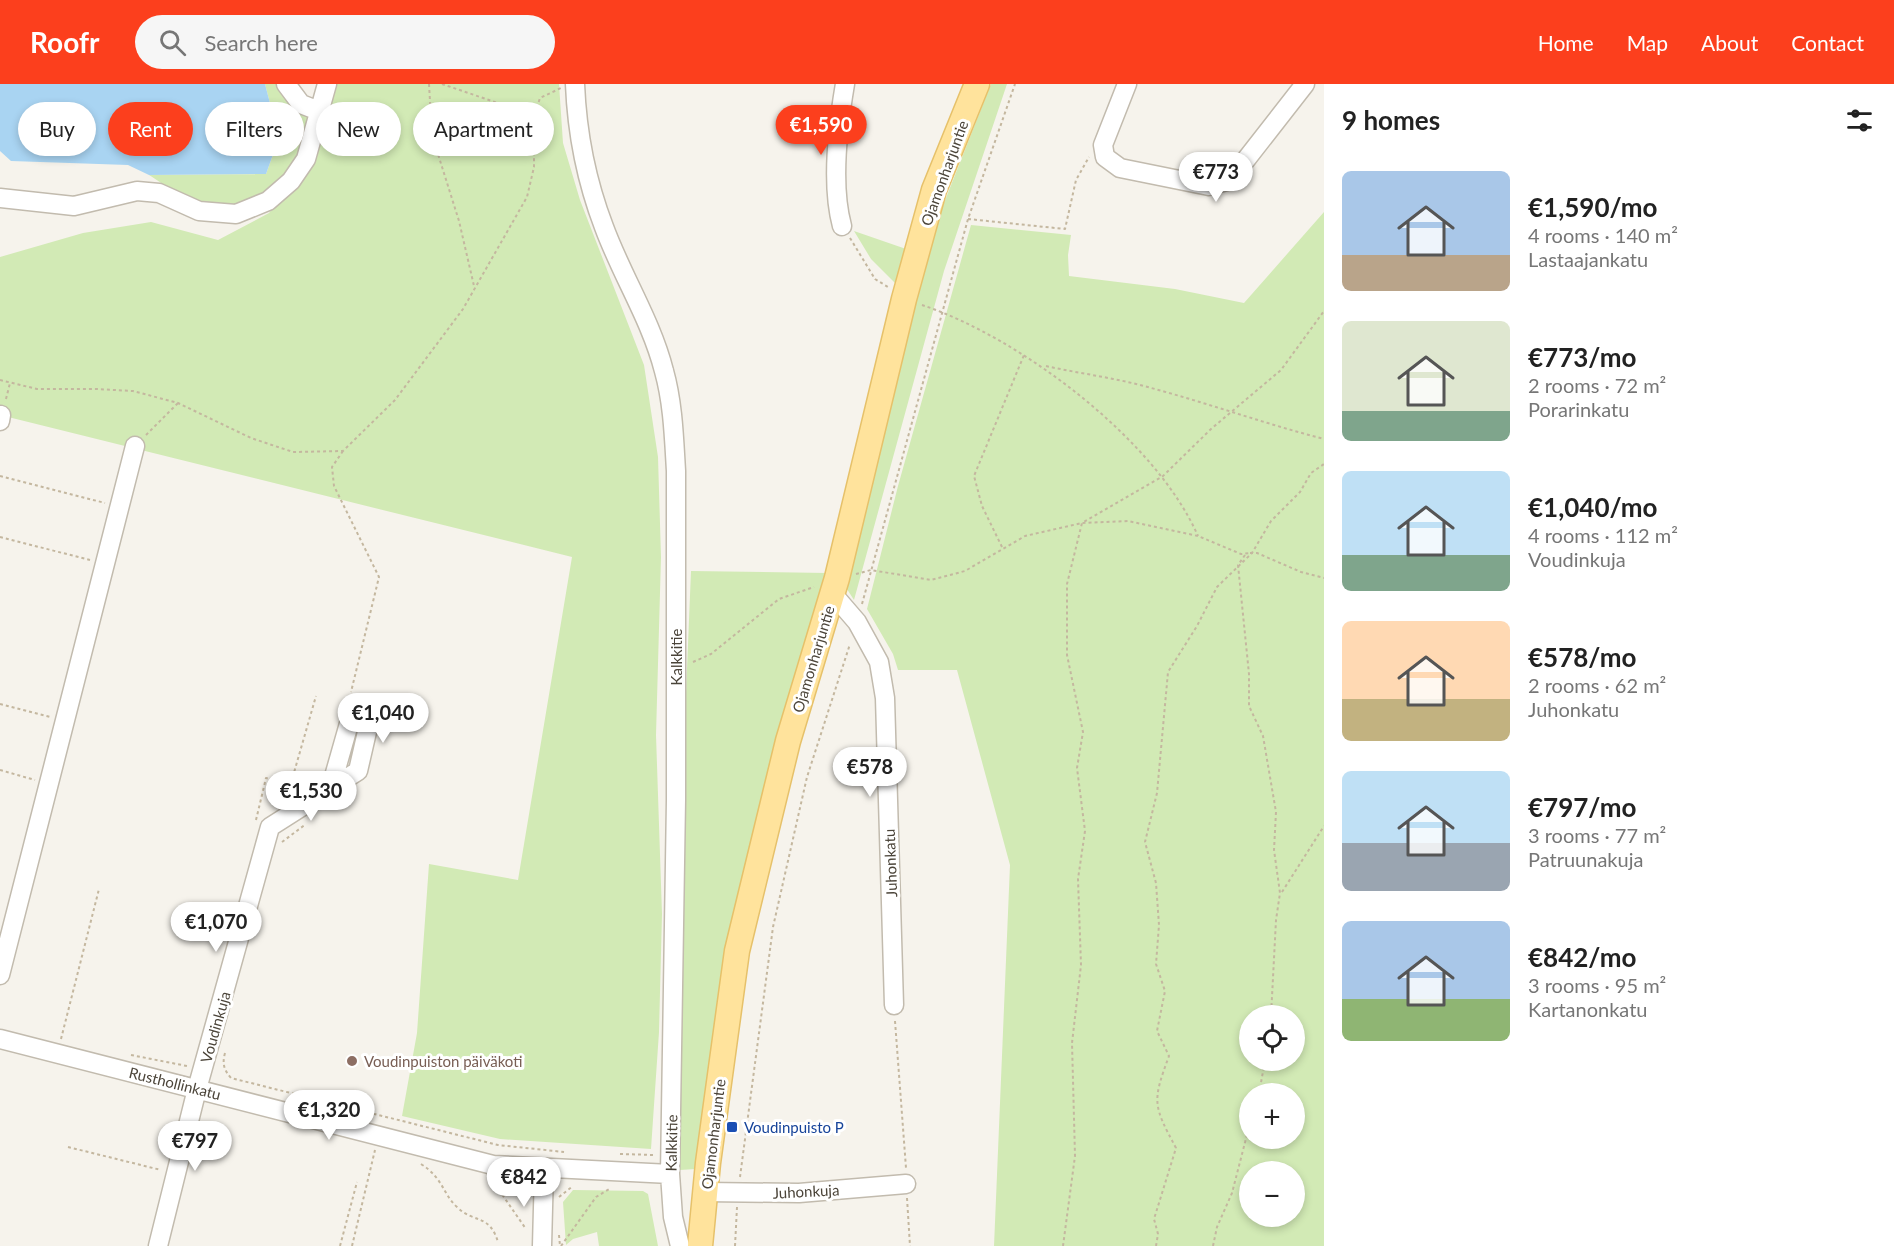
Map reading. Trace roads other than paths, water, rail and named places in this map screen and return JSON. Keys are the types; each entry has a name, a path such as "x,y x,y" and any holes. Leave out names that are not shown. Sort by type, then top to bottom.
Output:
{"main road":[{"name":"Ojamonharjuntie","path":"700,1246 737,951 788,741 834,587 904,299 934,190 977,84"}],"street":[{"path":"286,84 301,104 316,110"},
{"path":"322,102 327,84"},
{"path":"842,226 837,205 841,107 845,84"},
{"path":"1127,84 1103,146 1106,157 1120,168 1209,186 1234,175 1305,84"},
{"name":"Kalkkitie","path":"571,85 576,126 588,179 604,229 637,296 664,371 672,419 676,471 676,668 670,1174 673,1217 680,1246"},
{"path":"0,198 74,206 137,191 159,193 199,212 236,214 268,201 291,182 306,159 316,122"},
{"path":"0,975 135,446"},
{"name":"Juhonkatu","path":"834,587 879,662 885,698 894,1005"},
{"name":"Voudinkuja","path":"158,1246 197,1089 270,827 331,787"},
{"name":"Rusthollinkatu","path":"0,1039 493,1165 544,1170 670,1174"},
{"path":"543,1246 544,1170"},
{"name":"Juhonkuja","path":"705,1192 799,1193 906,1184"}],"water":[{"path":"0,84 265,84 270,102 205,102 205,156 272,156 266,174 149,175 128,165 11,161 0,151"}],"place":[{"name":"Voudinpuiston päiväkoti","path":"352,1061"},
{"name":"Voudinpuisto P","path":"732,1127"}]}
